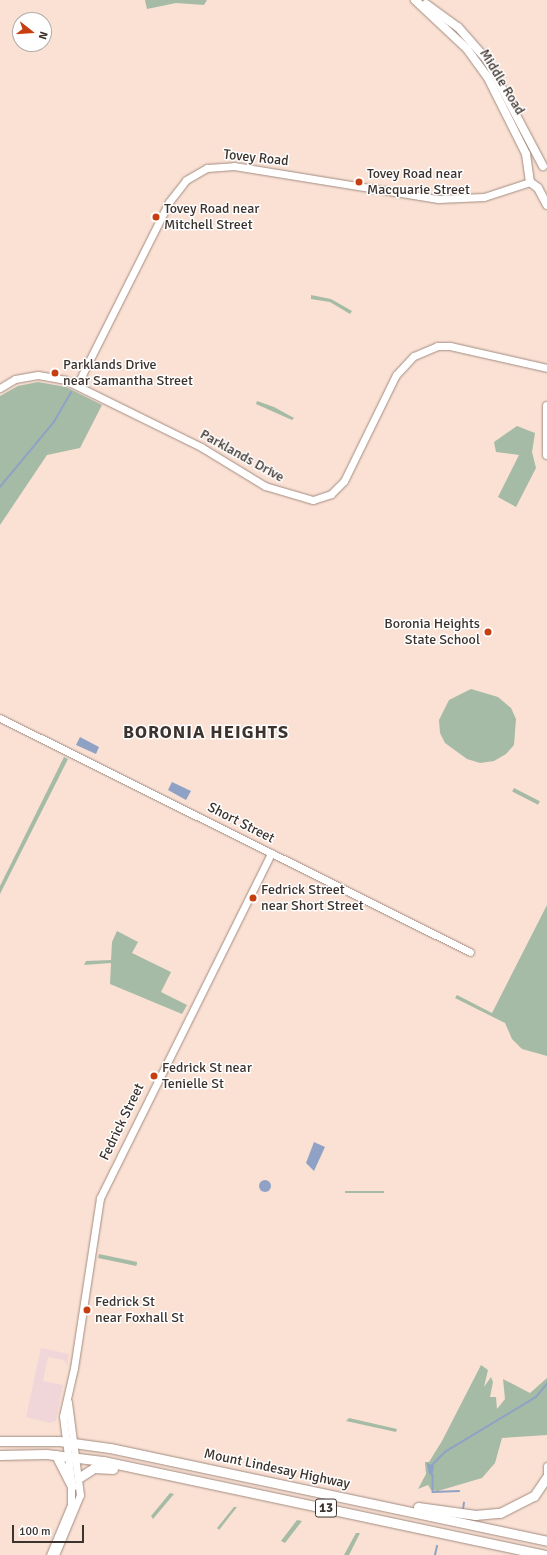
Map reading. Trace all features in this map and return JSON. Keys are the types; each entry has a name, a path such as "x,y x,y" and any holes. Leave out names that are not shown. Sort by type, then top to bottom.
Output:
{"highway":[{"name":"Mount Lindesay Highway","path":"0,1441 69,1442 401,1509 547,1541"},
{"name":"Mount Lindesay Highway","path":"0,1455 72,1456 153,1471 546,1555"},
{"path":"56,1455 72,1486"},
{"path":"80,1477 98,1467 142,1473 153,1471"},
{"path":"401,1509 414,1506 475,1515 500,1513 534,1496 546,1480"}],"main road":[{"name":"Middle Road","path":"415,0 467,49 508,114 530,172 530,182"},
{"name":"Middle Road","path":"421,0 444,16 487,60 545,167 530,172"},
{"path":"444,16 467,49"},
{"path":"530,182 538,188 547,205"},
{"path":"538,188 547,186"},
{"path":"547,406 547,455"}],"street":[{"name":"Tovey Road","path":"77,385 169,202 186,180 202,170 234,166 438,199 484,197 530,182"},
{"name":"Parklands Drive","path":"0,388 16,379 38,374 77,385 201,447 265,486 313,500 331,494 344,481 396,375 414,356 437,346 450,346 547,368"},
{"name":"Short Street","path":"0,718 470,952"},
{"name":"Fedrick Street","path":"72,1456 63,1416 68,1401 102,1191 271,853"},
{"path":"55,1555 76,1508 80,1477 72,1456"},
{"path":"50,1555 69,1511 72,1486 72,1456"},
{"path":"546,1480 547,1466"}],"shaded area":[{"path":"41,1348 69,1354 67,1365 64,1360 48,1357 43,1381 63,1385 56,1421 50,1423 26,1417"}],"green space":[{"path":"145,0 207,0 204,5 176,3 147,9"},
{"path":"311,295 331,299 352,311 350,314 330,302 311,299"},
{"path":"38,382 66,387 102,405 80,448 47,455 0,525 0,396 18,386"},
{"path":"257,401 274,407 294,418 292,420 256,404"},
{"path":"517,426 535,433 532,452 536,468 516,507 498,497 519,455 496,452 494,442"},
{"path":"471,689 498,697 511,708 516,719 514,745 506,754 494,761 480,763 467,759 445,743 440,733 439,720 449,700"},
{"path":"64,757 68,759 0,894 0,886"},
{"path":"514,788 540,801 538,805 512,792"},
{"path":"547,905 547,1056 522,1049 512,1039 505,1023 455,998 457,995 492,1013"},
{"path":"117,931 138,942 132,953 171,972 161,992 187,1005 182,1014 110,984 111,963 84,965 86,961 111,960 112,942"},
{"path":"345,1191 384,1191 384,1193 345,1193"},
{"path":"99,1254 137,1262 136,1266 98,1258"},
{"path":"481,1365 488,1370 484,1387 491,1377 493,1382 490,1397 496,1397 497,1409 505,1399 503,1379 530,1393 547,1378 547,1435 502,1438 495,1463 482,1478 438,1491 431,1490 428,1485 418,1489 426,1474 425,1462 429,1462 442,1441"},
{"path":"349,1418 397,1429 396,1432 346,1421"},
{"path":"170,1493 174,1494 153,1519 151,1516"},
{"path":"234,1507 237,1507 219,1530 217,1528"},
{"path":"297,1520 302,1521 285,1543 281,1541"},
{"path":"356,1533 360,1533 349,1555 344,1555"}],"water":[{"path":"80,737 99,747 96,754 76,745"},
{"path":"172,782 191,791 186,800 168,790"},
{"path":"314,1142 325,1147 314,1171 306,1163"},
{"path":"265,1180 269,1182 271,1186 269,1190 265,1192 261,1190 259,1186 261,1182"},
{"path":"427,1463 434,1466 432,1476 429,1474"}],"waterway":[{"path":"0,487 54,422 71,393"},
{"path":"432,1465 445,1452 536,1397 547,1384"},
{"path":"433,1475 433,1492 459,1491"},
{"path":"463,1509 464,1503"},
{"path":"435,1555 437,1546"}],"place":[{"name":"Tovey Road near Macquarie Street","path":"359,182"},
{"name":"Tovey Road near Mitchell Street","path":"156,217"},
{"name":"Parklands Drive near Samantha Street","path":"55,373"},
{"name":"Boronia Heights State School","path":"488,632"},
{"name":"Fedrick Street near Short Street","path":"253,898"},
{"name":"Fedrick St near Tenielle St","path":"154,1076"},
{"name":"Fedrick St near Foxhall St","path":"87,1310"}],"district":[{"name":"BORONIA HEIGHTS","path":"206,732"}]}
